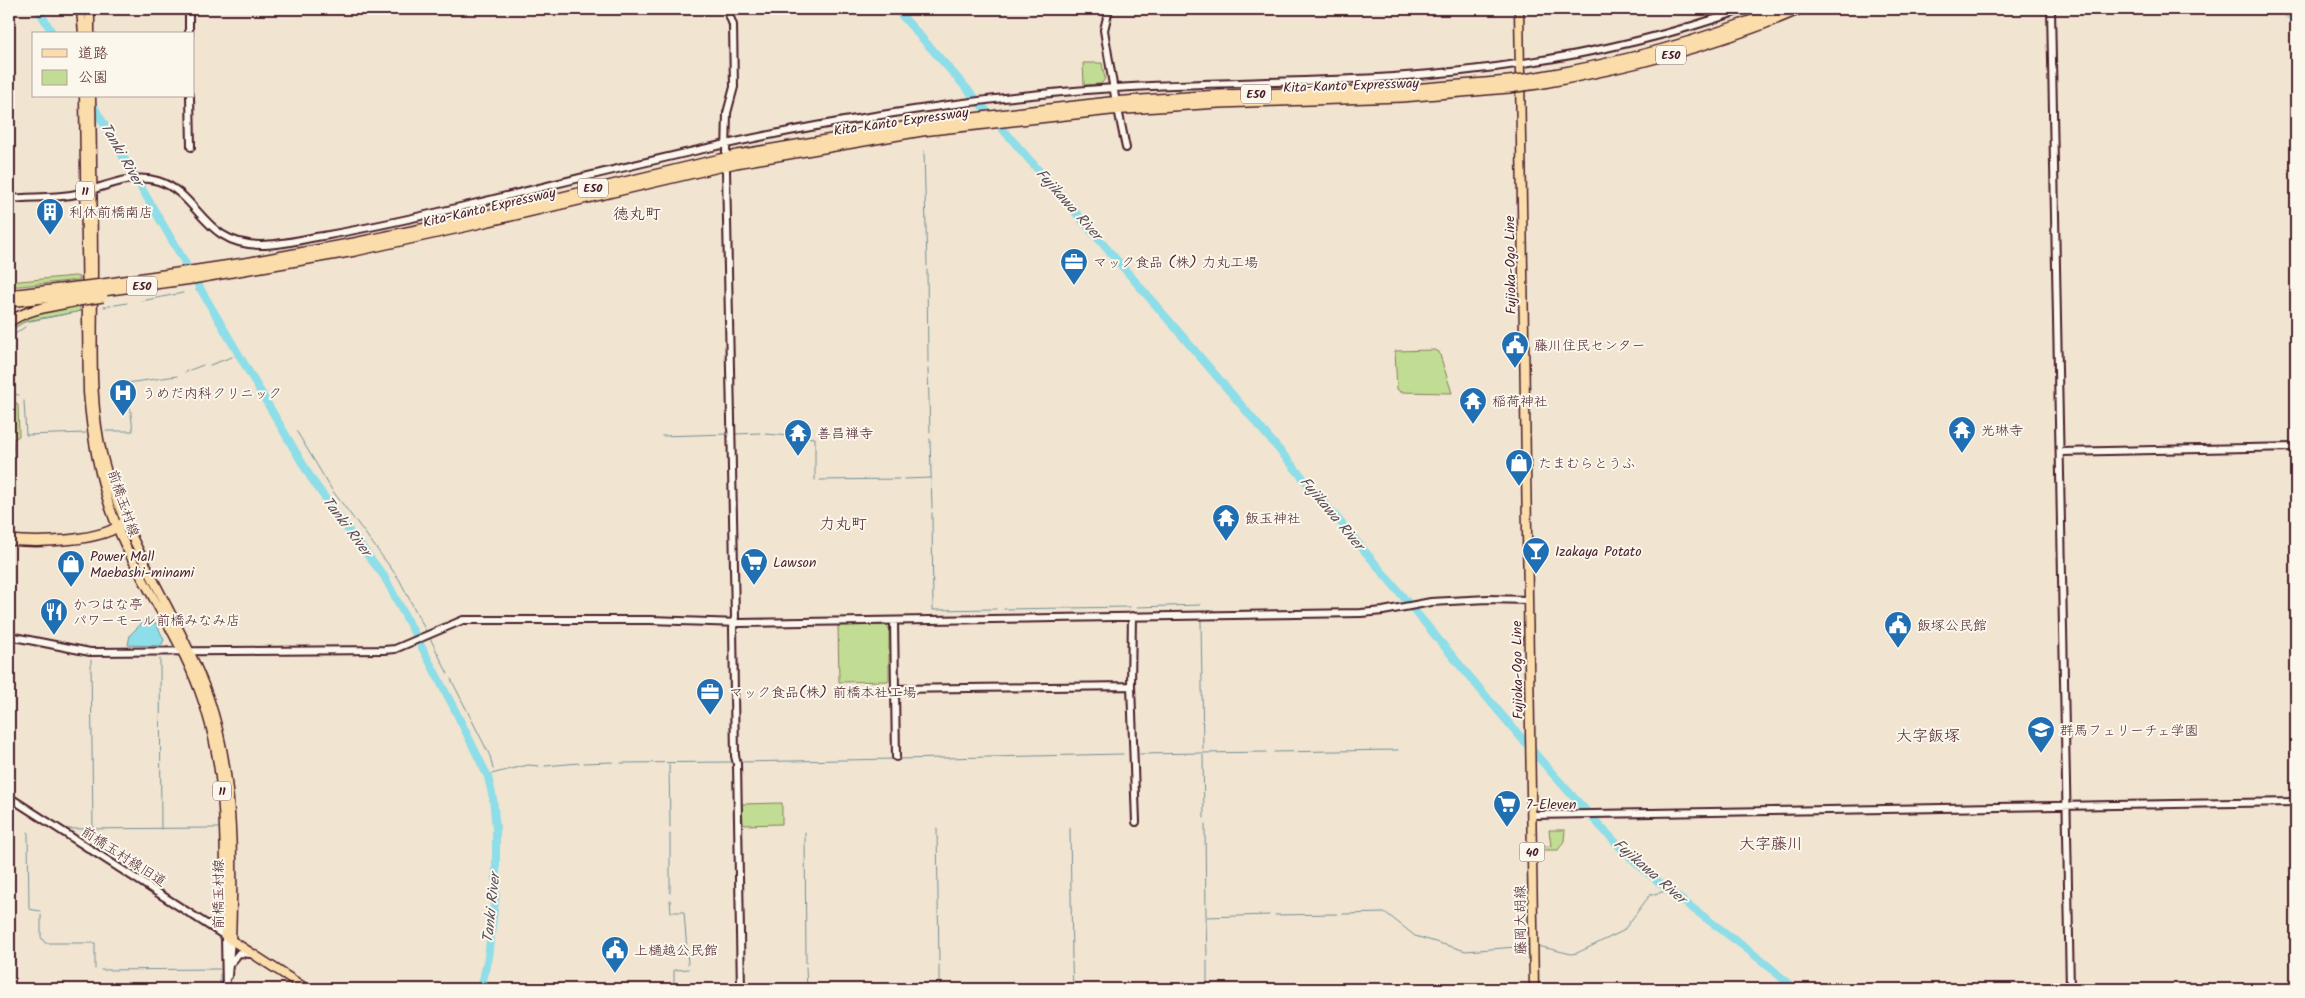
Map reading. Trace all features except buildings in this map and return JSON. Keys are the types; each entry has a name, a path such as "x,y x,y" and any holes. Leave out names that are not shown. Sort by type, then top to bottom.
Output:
{"highway":[{"name":"Kita-Kanto Expressway","path":"1537,81 1658,51 1711,35 1781,9"},
{"name":"Kita-Kanto Expressway","path":"184,279 209,272 355,251 744,161 984,119 1177,105 1402,97 1597,73 1681,52 1756,27 1800,9"},
{"name":"Kita-Kanto Expressway","path":"184,279 209,272"},
{"path":"9,302 184,279"},
{"path":"9,293 78,294 103,291"},
{"path":"9,322 21,314 78,294"},
{"path":"9,536 70,534 119,524"},
{"path":"9,540 70,540 97,535 119,524"}],"main road":[{"path":"82,9 83,32"},
{"path":"90,9 90,32"},
{"name":"Fujioka-Ogo Line","path":"1519,9 1531,731"},
{"name":"前橋玉村線","path":"84,98 88,191 91,428 102,482 119,524 209,698 221,744 229,805 228,938"},
{"name":"前橋玉村線","path":"88,191 92,125 91,98"},
{"name":"前橋玉村線","path":"186,651 199,689 218,758 224,826 225,916 228,938 306,989"},
{"name":"藤岡大胡線","path":"1531,731 1534,989"}],"street":[{"path":"189,9 189,32"},
{"path":"726,153 727,113 734,87 733,25 728,9"},
{"path":"1109,9 1104,30 1115,97"},
{"path":"9,199 55,197 88,191 130,179 144,178 164,183 176,190 207,223 225,236 242,243 271,244 358,230 726,144 869,116 972,102 1113,88 1391,77 1520,65 1582,55 1633,43 1744,9"},
{"path":"2051,9 2070,989"},
{"path":"190,98 191,148"},
{"path":"1119,114 1126,148"},
{"path":"726,170 735,748 740,859 741,989"},
{"path":"2060,452 2296,447"},
{"path":"9,636 90,652 384,650 395,649 462,620 650,620 734,623 1361,613 1419,604 1528,600"},
{"path":"1132,616 1130,686 1136,822"},
{"path":"894,621 896,757"},
{"path":"894,689 1130,686"},
{"name":"前橋玉村線旧道","path":"9,796 228,938"},
{"path":"1532,816 2296,802"},
{"path":"203,922 218,924 225,916"},
{"path":"226,989 230,964 228,938"},
{"path":"226,989 228,938"},
{"path":"230,964 239,953 254,955"}],"green space":[{"path":"1083,63 1102,63 1105,79 1101,84 1084,85"},
{"path":"79,277 80,280 9,287 9,282"},
{"path":"80,304 80,310 77,312 26,321 9,331 9,327 34,314"},
{"path":"1434,350 1439,352 1452,393 1400,392 1397,389 1395,351"},
{"path":"9,400 14,401 18,405 19,436 14,439 13,456 9,461 9,420 11,420"},
{"path":"885,625 889,628 889,681 839,682 838,626"},
{"path":"782,803 782,824 744,825 742,804"},
{"path":"1549,830 1565,830 1564,841 1558,850 1537,850 1537,847 1551,846"}],"water":[{"path":"146,619 151,619 156,623 164,640 161,646 128,645 130,635"}],"waterway":[{"name":"Tanki River","path":"38,9 52,32"},
{"name":"Fujikawa River","path":"896,9 1137,283 1495,707 1590,815 1643,869 1752,953 1794,989"},
{"path":"2281,9 2296,20"},
{"name":"Tanki River","path":"90,100 311,478 384,576 488,777 493,798 496,829 496,893 488,957 481,989"},
{"path":"924,151 927,266"},
{"path":"927,270 928,362"},
{"name":"Tanki River","path":"196,290 201,289"},
{"path":"141,301 183,293"},
{"path":"104,307 127,303"},
{"path":"25,322 82,311"},
{"path":"9,338 25,327"},
{"name":"Tanki River","path":"235,356 239,354"},
{"path":"210,365 232,357"},
{"path":"185,372 203,365"},
{"path":"928,369 930,432"},
{"path":"127,383 177,376"},
{"path":"106,431 133,431 128,388"},
{"path":"9,393 19,395"},
{"path":"24,401 26,435 86,433"},
{"path":"297,432 332,490 354,519"},
{"path":"735,434 760,433"},
{"path":"662,436 727,434"},
{"path":"765,434 815,438 815,480"},
{"path":"930,439 932,508"},
{"path":"904,479 931,478"},
{"path":"820,480 899,479"},
{"path":"932,513 933,610 996,609"},
{"path":"356,521 399,579 426,631"},
{"path":"1137,607 1200,605"},
{"path":"1004,609 1130,607"},
{"path":"1201,620 1203,749"},
{"path":"430,638 448,674"},
{"path":"160,659 161,829"},
{"path":"91,660 93,829"},
{"path":"451,679 490,756 493,769"},
{"path":"1274,752 1398,750"},
{"path":"1140,754 1266,752"},
{"path":"899,759 1123,754"},
{"path":"1203,755 1204,818"},
{"path":"741,762 895,759"},
{"path":"584,763 613,762"},
{"path":"621,763 731,762"},
{"path":"545,766 579,763"},
{"path":"669,764 670,827"},
{"path":"487,775 528,765 539,766"},
{"path":"9,793 60,826"},
{"path":"1205,824 1206,917 1269,915"},
{"path":"1070,827 1072,959"},
{"path":"66,829 218,828"},
{"path":"937,828 939,961"},
{"path":"28,832 29,909 40,911"},
{"path":"805,832 806,963"},
{"path":"670,834 670,893"},
{"path":"1538,946 1571,954 1577,953 1623,931 1650,895 1666,891 1674,893"},
{"path":"670,900 671,912 684,912 688,964"},
{"path":"1343,914 1386,913 1415,936 1466,951 1528,946"},
{"path":"1275,915 1337,914"},
{"path":"41,915 41,937 45,943 95,943 95,969"},
{"path":"1206,918 1207,956"},
{"path":"1207,961 1207,989"},
{"path":"1072,962 1073,989"},
{"path":"939,965 939,989"},
{"path":"806,967 807,989"},
{"path":"101,970 220,969"},
{"path":"674,989 674,970 689,969"},
{"path":"220,974 220,989"}],"place":[{"name":"利休前橋南店","path":"50,236"},
{"name":"マック食品 (株) 力丸工場","path":"1074,286"},
{"name":"藤川住民センター","path":"1515,369"},
{"name":"うめだ内科クリニック","path":"123,417"},
{"name":"稲荷神社","path":"1473,425"},
{"name":"光琳寺","path":"1962,454"},
{"name":"善昌禅寺","path":"798,457"},
{"name":"たまむらとうふ","path":"1519,487"},
{"name":"飯玉神社","path":"1226,542"},
{"name":"Izakaya Potato","path":"1536,575"},
{"name":"Lawson","path":"754,586"},
{"name":"Power Mall Maebashi-minami","path":"71,588"},
{"name":"かつはな亭 パワーモール前橋みなみ店","path":"54,636"},
{"name":"飯塚公民館","path":"1898,649"},
{"name":"マック食品(株) 前橋本社工場","path":"710,716"},
{"name":"群馬フェリーチェ学園","path":"2041,754"},
{"name":"7-Eleven","path":"1507,828"},
{"name":"上樋越公民館","path":"615,974"}],"district":[{"name":"徳丸町","path":"637,213"},
{"name":"力丸町","path":"843,523"},
{"name":"大字飯塚","path":"1928,735"},
{"name":"大字藤川","path":"1771,843"}]}
